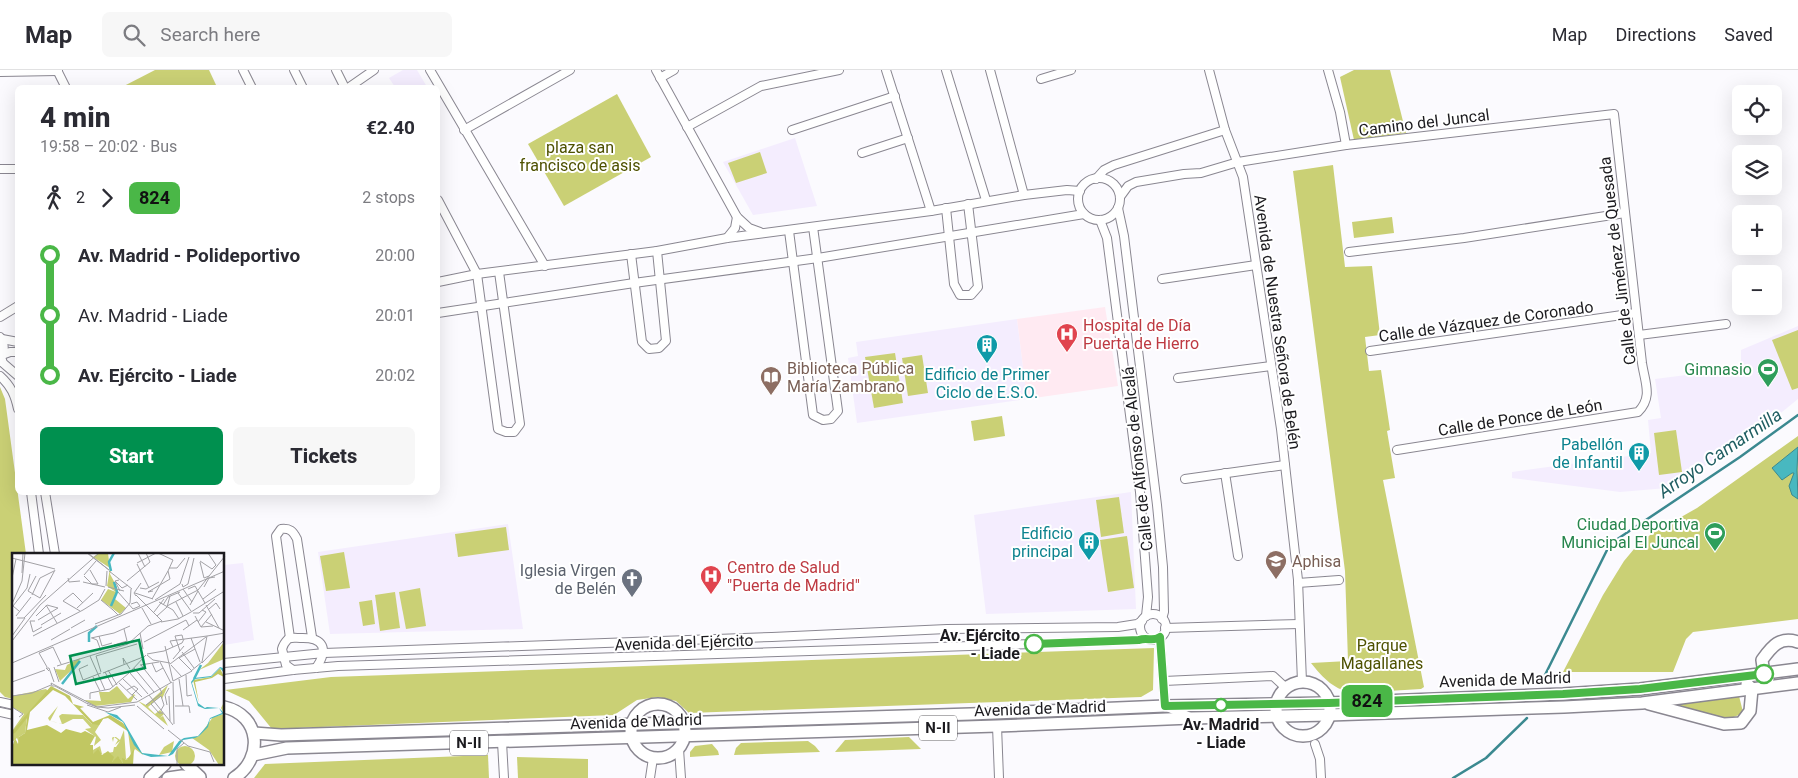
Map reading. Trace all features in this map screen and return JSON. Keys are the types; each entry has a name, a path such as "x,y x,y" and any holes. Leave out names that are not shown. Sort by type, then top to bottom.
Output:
{"main road":[{"path":"1775,686 1764,674 1762,660 1772,646 1780,641 1791,640 1798,642"},
{"name":"Avenida de Madrid","path":"254,733 281,735 961,715 1165,706 1329,703 1563,694 1640,689 1798,669"},
{"path":"1642,703 1724,724 1741,723 1750,711 1752,689 1739,677"},
{"path":"1302,682 1316,685 1327,696 1329,715 1322,728 1314,733 1296,735 1281,725 1277,717 1276,704 1280,694 1286,688 1302,682"},
{"name":"Avenida de Madrid","path":"253,755 287,748 1564,707 1642,703 1798,683"},
{"path":"656,703 670,706 678,712 685,723 686,736 679,749 664,758 653,758 643,753 636,747 631,737 632,724 636,715 644,708 656,703"},
{"path":"225,707 237,712 247,721 254,733 253,755 246,769 234,778"},
{"path":"150,778 163,766"},
{"path":"188,766 200,777"},
{"path":"168,778 182,776 200,777"}],"street":[{"path":"0,72 58,70 65,85"},
{"path":"243,70 250,85"},
{"path":"294,70 302,85"},
{"path":"336,70 344,85"},
{"path":"351,85 374,70"},
{"path":"430,70 436,85"},
{"path":"464,130 570,70"},
{"path":"656,70 737,217 749,228 762,233"},
{"path":"660,78 674,70"},
{"path":"687,126 761,86 839,70"},
{"path":"886,70 931,211"},
{"path":"946,70 986,200"},
{"path":"990,70 1024,194"},
{"path":"1041,79 1071,70"},
{"name":"Avenida de Nuestra Señora de Belén","path":"1209,70 1225,130 1243,177 1285,465 1298,583 1302,682"},
{"path":"1328,70 1340,112 1346,145"},
{"path":"792,130 895,96"},
{"path":"440,97 464,130 545,266"},
{"name":"Camino del Juncal","path":"1120,197 1128,186 1136,182 1201,173 1238,162 1346,145 1614,114"},
{"name":"Calle de Jiménez de Quesada","path":"1614,114 1636,313 1648,398 1645,405"},
{"path":"1096,179 1109,181 1118,191 1120,197 1118,208 1113,215 1100,220 1093,220 1084,214 1079,205 1080,191 1084,185 1096,179 1104,170 1114,165 1225,130"},
{"path":"862,152 908,138"},
{"path":"0,169 15,169"},
{"path":"440,282 477,274 656,251 727,238 931,211 1024,194 1067,190 1080,191"},
{"path":"440,204 477,274 498,429 514,432 520,424 499,272"},
{"path":"946,208 954,284 960,295 971,295 978,287 968,204"},
{"name":"Calle de Alfonso de Alcalá","path":"1118,208 1124,236 1158,505 1163,567 1164,612 1162,619"},
{"path":"1349,252 1464,238 1625,213"},
{"path":"440,313 634,283 818,258 973,234 1084,214"},
{"path":"727,238 735,228 737,217"},
{"name":"Calle de Alfonso de Alcalá","path":"1100,220 1107,238 1140,487 1148,596 1144,618"},
{"path":"789,231 813,415 822,420 831,419 838,411 813,227"},
{"path":"631,254 642,342 648,349 654,349 659,348 666,341 656,251"},
{"path":"1162,279 1256,265"},
{"path":"0,317 15,308"},
{"name":"Calle de Vázquez de Coronado","path":"1370,351 1636,313"},
{"path":"1639,335 1726,324"},
{"path":"1,338 15,341"},
{"path":"1,338 4,344 1,357 3,363 15,373"},
{"path":"1,357 10,352 15,352"},
{"path":"1178,378 1271,366"},
{"path":"0,376 15,395"},
{"name":"Calle de Ponce de León","path":"1397,450 1638,412 1645,405"},
{"path":"1185,479 1285,465"},
{"path":"1225,473 1238,556"},
{"path":"31,495 39,553"},
{"path":"45,495 55,553"},
{"path":"290,638 276,536 280,529 287,528 293,531 297,539 312,637"},
{"path":"1298,583 1339,580"},
{"path":"1160,637 1153,640 1146,638 1140,630 1144,618 1155,615 1162,619 1165,628 1160,637 1165,706 1191,718"},
{"name":"Avenida del Ejército","path":"225,663 324,653 762,638 947,629 1118,627 1137,624 1144,618"},
{"path":"1165,628 1299,624"},
{"path":"293,670 286,665 282,649 285,642 290,638 312,637 322,645 324,653 322,661 316,668"},
{"name":"Avenida del Ejército","path":"225,679 316,668 1062,643 1139,640 1146,638"},
{"path":"1164,681 1272,676 1286,688"},
{"path":"0,702 12,706"},
{"path":"997,726 999,778"},
{"path":"502,742 504,778"},
{"path":"1315,744 1320,759 1321,778"},
{"path":"679,749 681,778"},
{"path":"650,778 653,758"}],"shaded area":[{"path":"403,70 417,70 426,85 394,85 389,78"},
{"path":"795,138 817,206 753,215 723,162"},
{"name":"Hospital de Día Puerta de Hierro","path":"1105,307 1118,386 1027,399 1017,319"},
{"path":"1017,319 1027,399 857,423 848,358 858,356 856,342"},
{"path":"1798,326 1798,399 1767,424 1669,490 1667,488 1620,492 1512,478 1512,472 1651,453 1648,420 1661,418 1655,379 1741,368 1741,350"},
{"path":"1131,492 1136,609 986,614 974,515"},
{"path":"508,524 523,629 330,634 318,552"},
{"path":"243,563 254,640 225,645 225,565"}],"green space":[{"path":"155,70 209,70 216,85 126,85"},
{"path":"1354,70 1390,70 1406,133 1354,140 1340,77"},
{"name":"plaza san francisco de asis","path":"617,94 651,157 564,206 528,144"},
{"path":"760,152 767,173 736,183 728,163"},
{"name":"Parque Magallanes","path":"1333,165 1345,267 1372,266 1380,335 1365,337 1369,371 1381,370 1390,430 1387,431 1395,478 1383,480 1424,687 1421,689 1348,692 1335,687 1311,663 1348,661 1345,571 1293,171"},
{"path":"1392,217 1394,233 1354,238 1352,222"},
{"path":"1798,330 1798,388 1792,390 1772,340"},
{"path":"895,353 903,403 874,408 865,357"},
{"path":"922,355 928,393 908,396 902,358"},
{"path":"0,387 5,399 15,473 15,495 18,495 26,553 12,553 12,699 5,697 0,692"},
{"path":"1002,416 1005,436 974,441 971,421"},
{"path":"1676,430 1682,472 1659,475 1654,433"},
{"name":"Ciudad Deportiva Municipal El Juncal","path":"1798,436 1798,619 1693,632 1686,639 1673,672 1563,672 1603,595 1624,561 1639,543 1697,508"},
{"path":"1119,497 1124,533 1101,537 1096,500"},
{"path":"506,527 509,550 458,557 455,534"},
{"path":"1127,536 1134,588 1108,592 1100,540"},
{"path":"344,552 350,588 326,591 320,556"},
{"path":"420,588 426,626 406,629 399,592"},
{"path":"395,592 400,628 380,631 375,595"},
{"path":"372,600 375,624 363,626 359,602"},
{"path":"1154,648 1153,690 1141,697 689,713 676,701 658,697 637,700 614,715 272,729 249,701 225,690 331,677"},
{"path":"1739,696 1743,712 1727,719 1699,715 1673,705"},
{"path":"909,737 921,749 835,752 845,740"},
{"path":"808,741 820,752 734,755 736,748 741,743"},
{"path":"712,744 719,755 690,757 690,752 695,746"},
{"path":"488,755 489,778 254,778 265,764"},
{"path":"517,757 588,759 588,778 518,778"}],"water":[{"path":"1798,447 1798,499 1792,495 1789,486 1794,473 1782,480 1772,468"}],"waterway":[{"name":"Arroyo Camarmilla","path":"1542,681 1610,544 1740,457 1798,415"},
{"path":"1453,778 1486,758 1527,718"}],"bus line":[{"name":"824","path":"1034,644 1139,640 1146,638 1153,640 1160,637 1165,706 1329,703 1563,694 1640,689 1764,674"}],"place":[{"name":"Hospital de Día Puerta de Hierro","path":"1067,353"},
{"name":"Edificio de Primer Ciclo de E.S.O.","path":"987,364"},
{"name":"Gimnasio","path":"1768,388"},
{"name":"Biblioteca Pública María Zambrano","path":"771,396"},
{"name":"Pabellón de Infantil","path":"1639,472"},
{"name":"Ciudad Deportiva Municipal El Juncal","path":"1715,552"},
{"name":"Edificio principal","path":"1089,561"},
{"name":"Aphisa","path":"1276,580"},
{"name":"Centro de Salud \"Puerta de Madrid\"","path":"711,595"},
{"name":"Iglesia Virgen de Belén","path":"632,598"},
{"name":"Av. Ejército - Liade","path":"1034,644"},
{"name":"Av. Madrid - Liade","path":"1221,705"}]}
